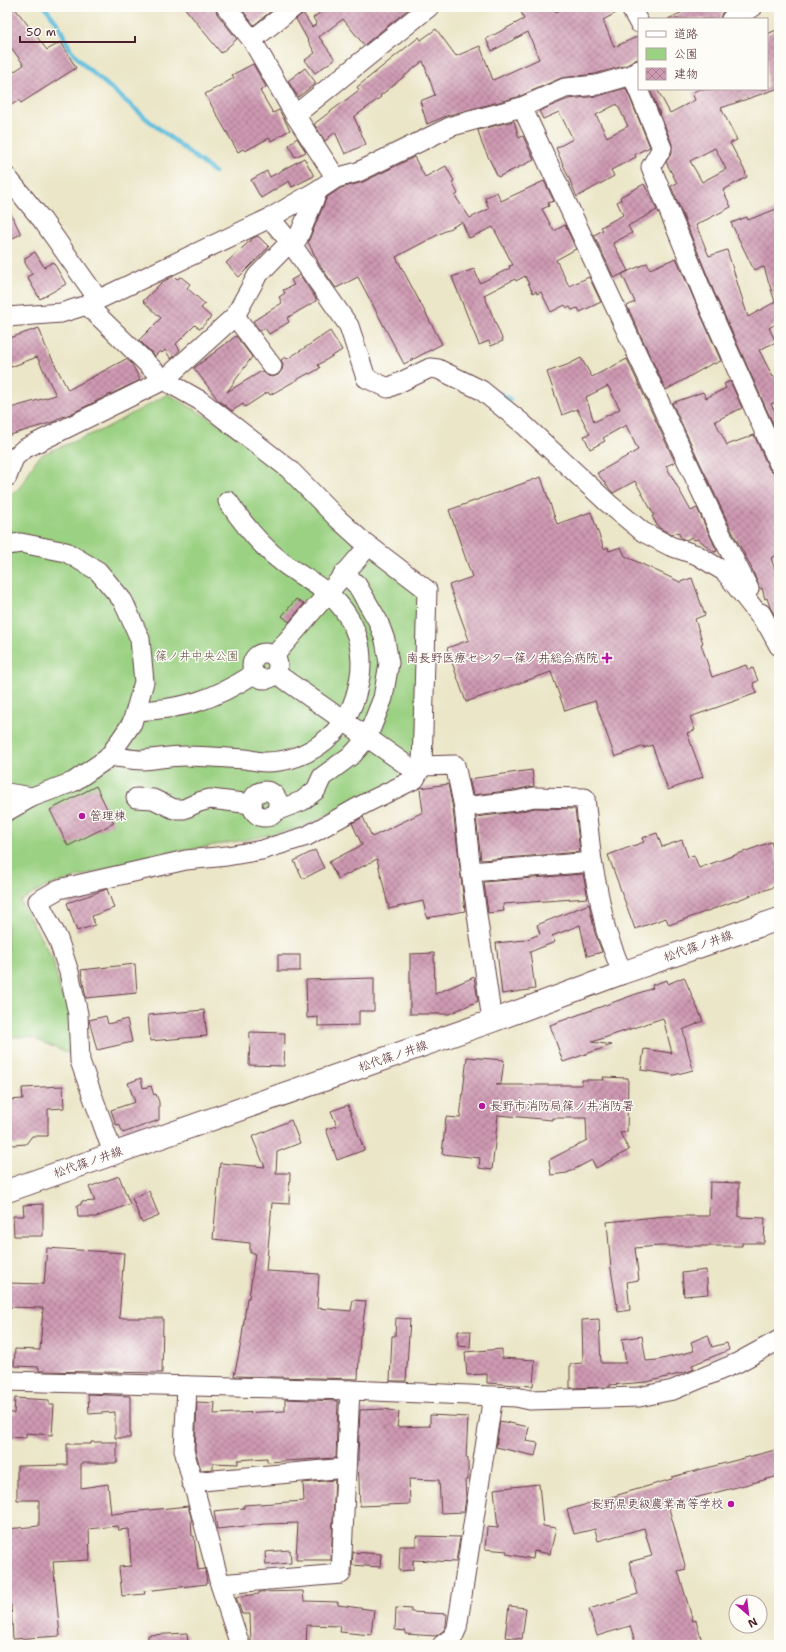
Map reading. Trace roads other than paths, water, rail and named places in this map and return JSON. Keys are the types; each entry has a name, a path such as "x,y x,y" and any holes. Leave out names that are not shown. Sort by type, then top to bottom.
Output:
{"main road":[{"name":"松代篠ノ井線","path":"7,1190 779,919"}],"street":[{"path":"226,7 252,40 295,115 336,178"},
{"path":"252,40 294,7"},
{"path":"295,115 429,7"},
{"path":"630,7 638,21"},
{"path":"733,18 753,7"},
{"path":"7,317 61,313 93,302 270,218 336,178 358,172 452,126 522,107 565,88 597,85 635,73"},
{"path":"641,90 662,148 650,167 704,296 779,464"},
{"path":"522,107 721,534 766,624 779,646"},
{"path":"7,178 43,221 93,302 164,380 201,401 289,469 348,528 427,590 420,770 415,779 366,803 307,836 262,850 227,856 186,860 59,889 38,900 58,939 69,972 78,1014 80,1061 113,1153"},
{"path":"7,477 14,458 24,449 164,380 235,316 257,276 290,242 298,238 318,190"},
{"path":"270,218 290,242 349,326 366,378 388,388 430,368 438,369 481,390 522,423 609,504 643,532 670,546 697,555 725,572 766,624"},
{"path":"235,316 272,366"},
{"path":"109,756 141,760 184,756 246,759 266,762 285,759 306,753 325,742 349,712 360,681 360,654 359,642 347,616 328,592 283,562 262,544 242,522 228,501"},
{"path":"7,545 21,543 66,552 98,571 123,600 140,639 144,682 132,723 109,756 73,782 32,798 7,811"},
{"path":"276,665 328,592 365,550"},
{"path":"136,798 153,799 174,809 184,809 210,799 252,804 254,811 259,816 272,816 278,808 281,809 302,801 316,790 322,777 353,754 367,738 382,698 389,663 385,640 378,621 357,585 344,573"},
{"path":"136,710 162,710 184,706 210,698 254,674 252,666 254,659 260,654 267,652 276,665 343,721 367,738 420,770 455,765 464,807 471,872 492,1021"},
{"path":"7,793 32,798"},
{"path":"464,807 516,801 534,797 585,798 592,862 606,932 622,973"},
{"path":"471,872 592,862"},
{"path":"7,1381 350,1390 516,1397 530,1400 646,1396 673,1390 737,1363 779,1340"},
{"path":"187,1386 184,1450 191,1482 220,1584 240,1645"},
{"path":"220,1584 341,1574 350,1390"},
{"path":"442,1645 453,1638 457,1628 493,1396"},
{"path":"191,1482 346,1468"}],"waterway":[{"path":"45,7 58,24 70,49 85,66 148,120 214,172"},
{"path":"499,393 510,400"}],"place":[{"name":"南長野医療センター篠ノ井総合病院","path":"607,658"},
{"name":"管理棟","path":"82,816"},
{"name":"長野市消防局篠ノ井消防署","path":"482,1106"},
{"name":"長野県更級農業高等学校","path":"731,1504"}],"park label":[{"name":"篠ノ井中央公園","path":"197,656"}]}
